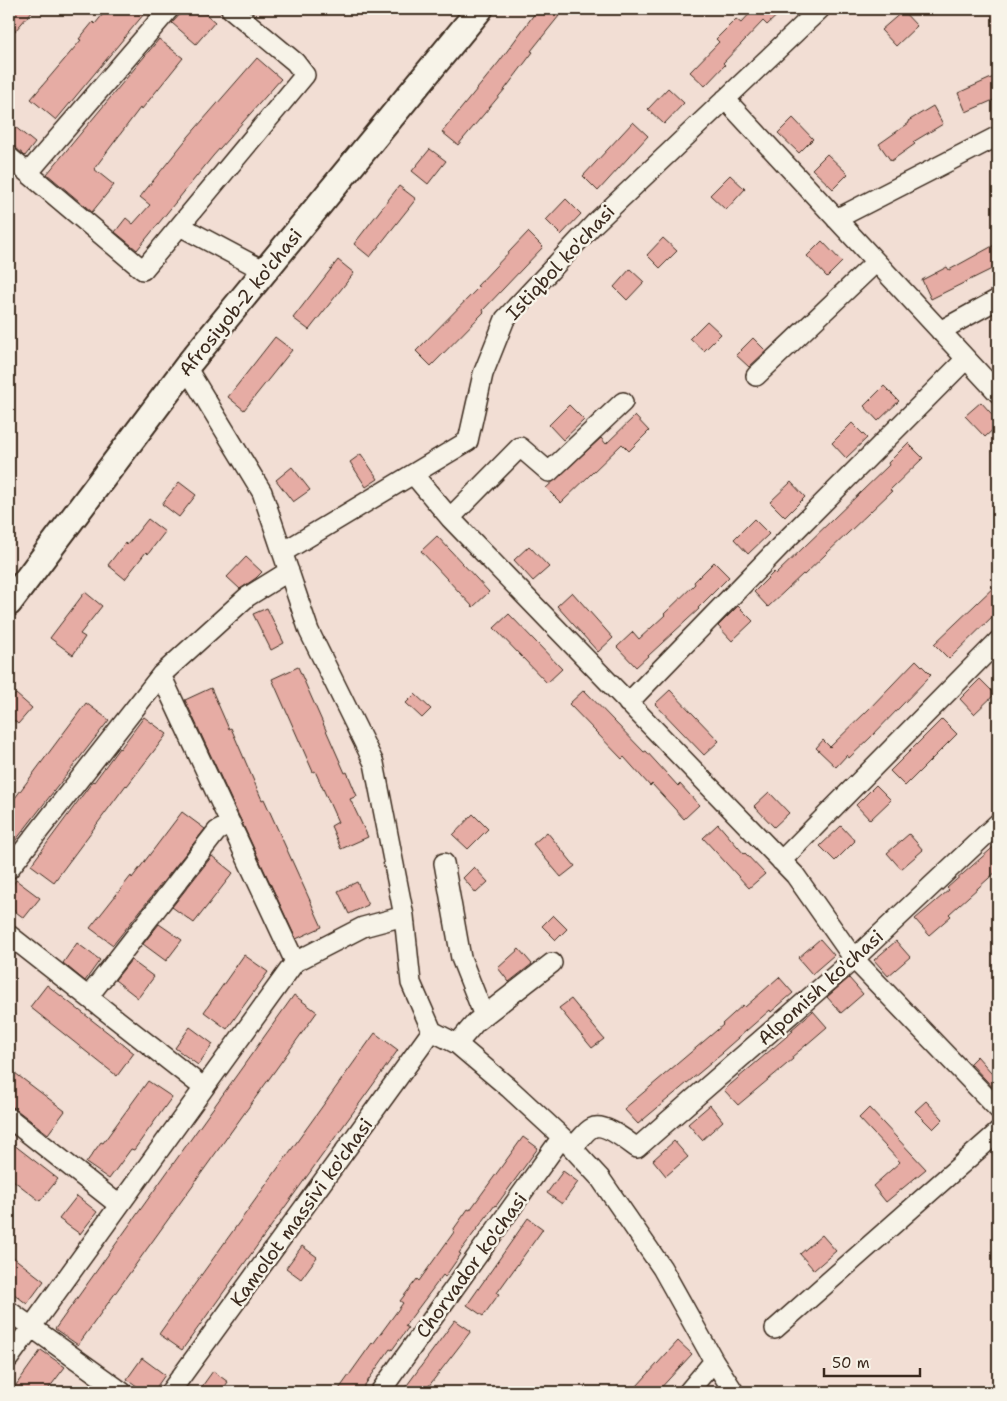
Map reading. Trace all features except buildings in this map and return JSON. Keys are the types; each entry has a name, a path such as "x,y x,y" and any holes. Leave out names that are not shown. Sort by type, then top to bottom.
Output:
{"main road":[{"name":"Afrosiyob-2 ko'chasi","path":"9,603 186,367 480,9"}],"street":[{"path":"28,173 169,9"},
{"path":"9,157 143,270 305,75 295,62 231,9"},
{"name":"Istiqbol ko'chasi","path":"283,552 468,441 483,374 505,319 594,224 820,9"},
{"path":"725,99 998,393"},
{"path":"836,219 998,136"},
{"path":"180,226 265,271"},
{"path":"756,376 876,262"},
{"path":"940,331 998,299"},
{"path":"628,702 966,359"},
{"path":"186,367 262,492 310,631 374,763 404,916 411,983 432,1031 471,1029 552,963"},
{"path":"450,518 520,447 549,472 623,402"},
{"path":"413,474 450,518 794,875 854,959 998,1109"},
{"path":"9,869 161,675 248,597 289,571"},
{"path":"781,861 998,641"},
{"path":"161,675 295,962"},
{"name":"Alpomish ko'chasi","path":"577,1138 600,1126 615,1133 637,1148 854,959 998,823"},
{"path":"88,997 217,830 230,824"},
{"path":"444,863 461,958 471,1029 509,1088 577,1138 600,1178 662,1268 714,1361 734,1392"},
{"path":"9,1358 295,962 362,928 404,916"},
{"path":"9,935 204,1088"},
{"name":"Kamolot massivi ko'chasi","path":"170,1392 432,1031"},
{"path":"9,1118 120,1205"},
{"path":"775,1329 998,1132"},
{"name":"Chorvador ko'chasi","path":"380,1392 577,1138"},
{"path":"9,1311 122,1392"},
{"path":"688,1392 714,1361"}]}
